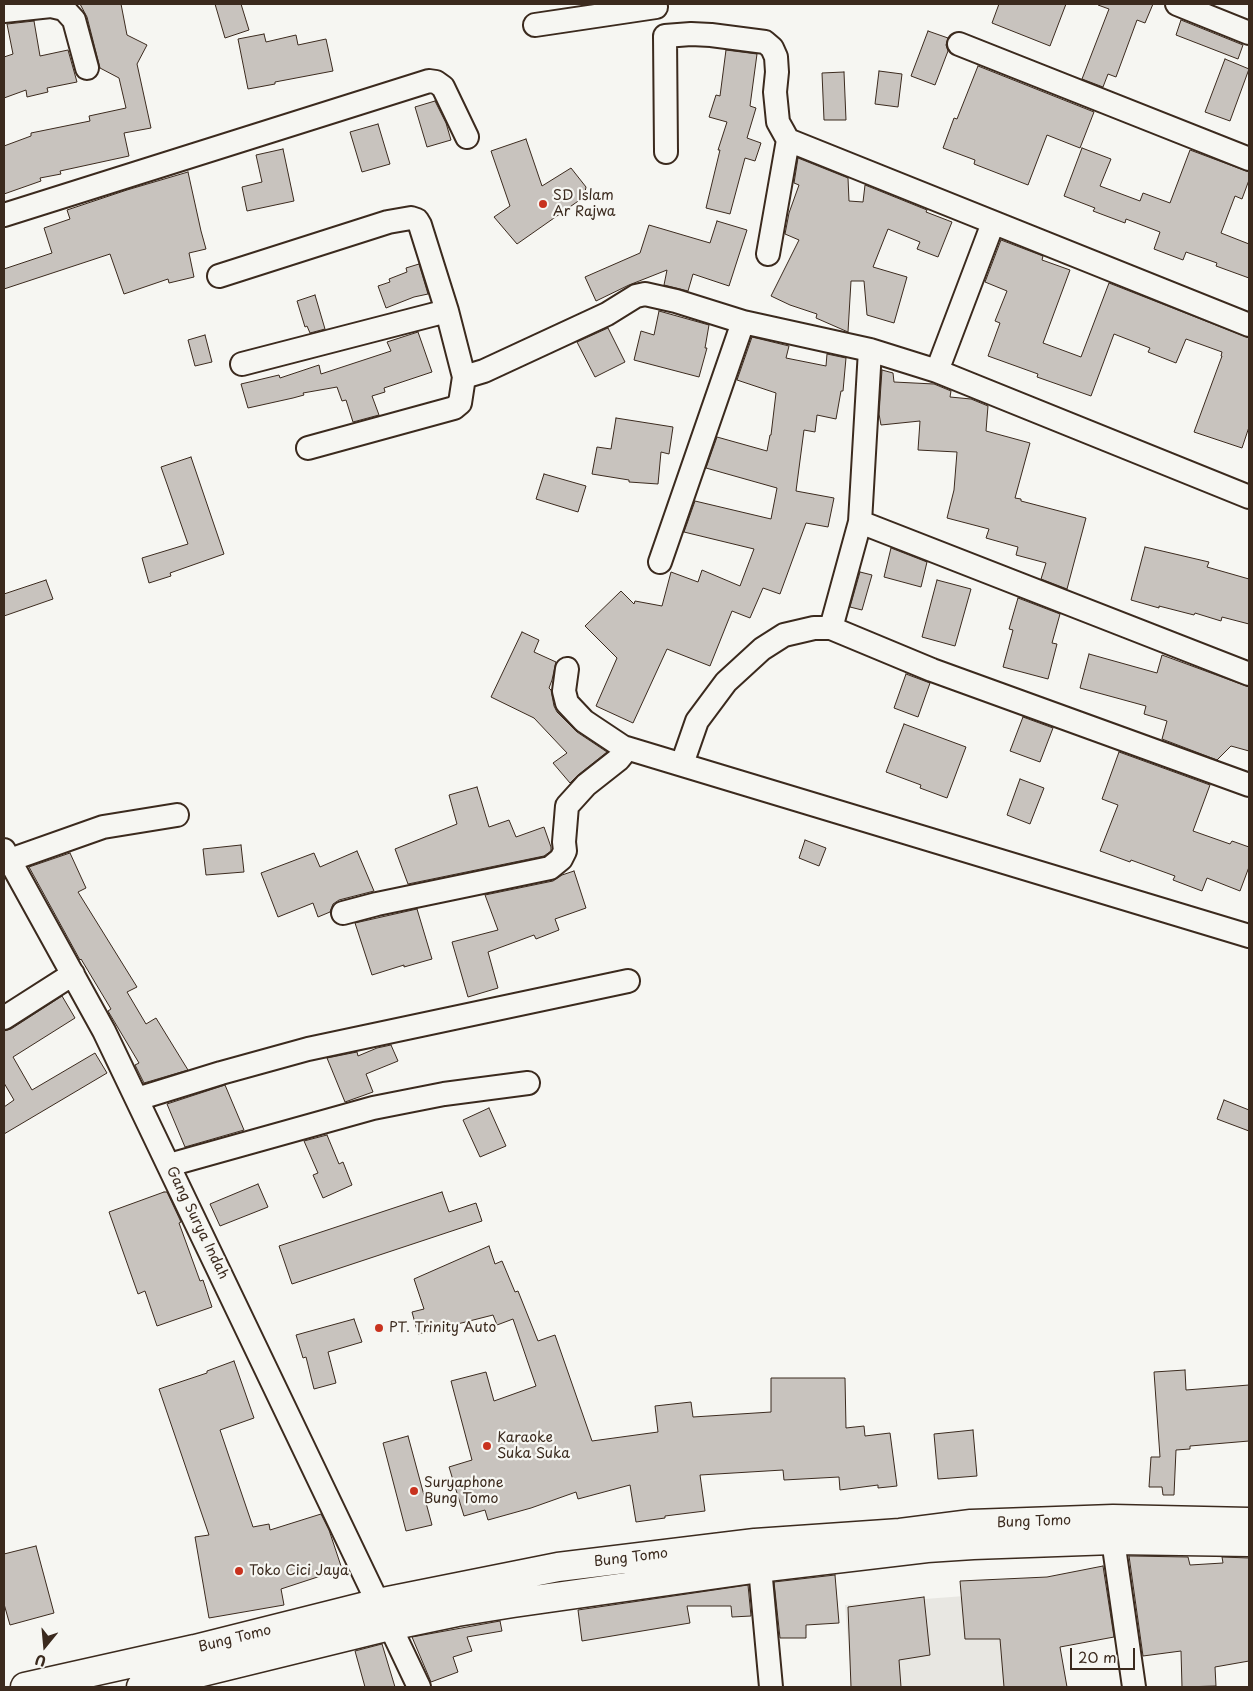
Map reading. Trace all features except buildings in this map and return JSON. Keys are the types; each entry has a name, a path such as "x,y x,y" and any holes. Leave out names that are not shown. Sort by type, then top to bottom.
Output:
{"main road":[{"name":"Bung Tomo","path":"31,1687 156,1679 384,1615 513,1603 758,1556 927,1548 972,1535 1112,1519 1249,1522"},
{"name":"Bung Tomo","path":"972,1535 1249,1542"}],"street":[{"path":"1177,4 1249,34"},
{"path":"4,11 51,6 64,9 74,20 87,68"},
{"path":"534,25 656,6 665,36 666,152"},
{"path":"665,36 710,35 765,42 772,48 776,57 775,92 778,122 788,140 1249,324"},
{"path":"959,44 1249,159"},
{"path":"4,215 429,82 436,82 443,86 467,137"},
{"path":"768,254 788,140"},
{"path":"219,276 388,222 411,218 417,220 420,225 447,311 464,377 460,403 454,408 308,448"},
{"path":"937,371 994,223"},
{"path":"464,377 502,363 607,314 636,296 645,294 676,301 743,322 870,350 937,371 1249,497"},
{"path":"242,364 447,311"},
{"path":"660,562 743,322"},
{"path":"832,628 860,522 870,350"},
{"path":"860,522 1249,674"},
{"path":"682,764 697,721 726,682 762,649 784,635 814,628 832,628 932,670 1249,785"},
{"path":"567,668 564,691 567,703 584,721 623,747 1249,936"},
{"path":"343,913 377,904 550,868 561,858 565,851 567,806 586,785 619,759 623,754 623,747"},
{"path":"5,857 103,827 178,815"},
{"name":"Gang Surya Indah","path":"5,857 104,1031 420,1687"},
{"path":"4,1018 73,974"},
{"path":"137,1099 221,1073 308,1050 628,981"},
{"path":"169,1165 374,1108 444,1094 528,1083"},
{"path":"1112,1540 1134,1687"},
{"path":"758,1556 771,1687"}],"shaded area":[{"path":"1044,1590 1060,1687 852,1687 845,1605"}],"place":[{"name":"SD Islam Ar Rajwa","path":"543,204"},
{"name":"PT. Trinity Auto","path":"379,1328"},
{"name":"Karaoke Suka Suka","path":"487,1446"},
{"name":"Suryaphone Bung Tomo","path":"414,1491"},
{"name":"Toko Cici Jaya","path":"239,1571"}]}
